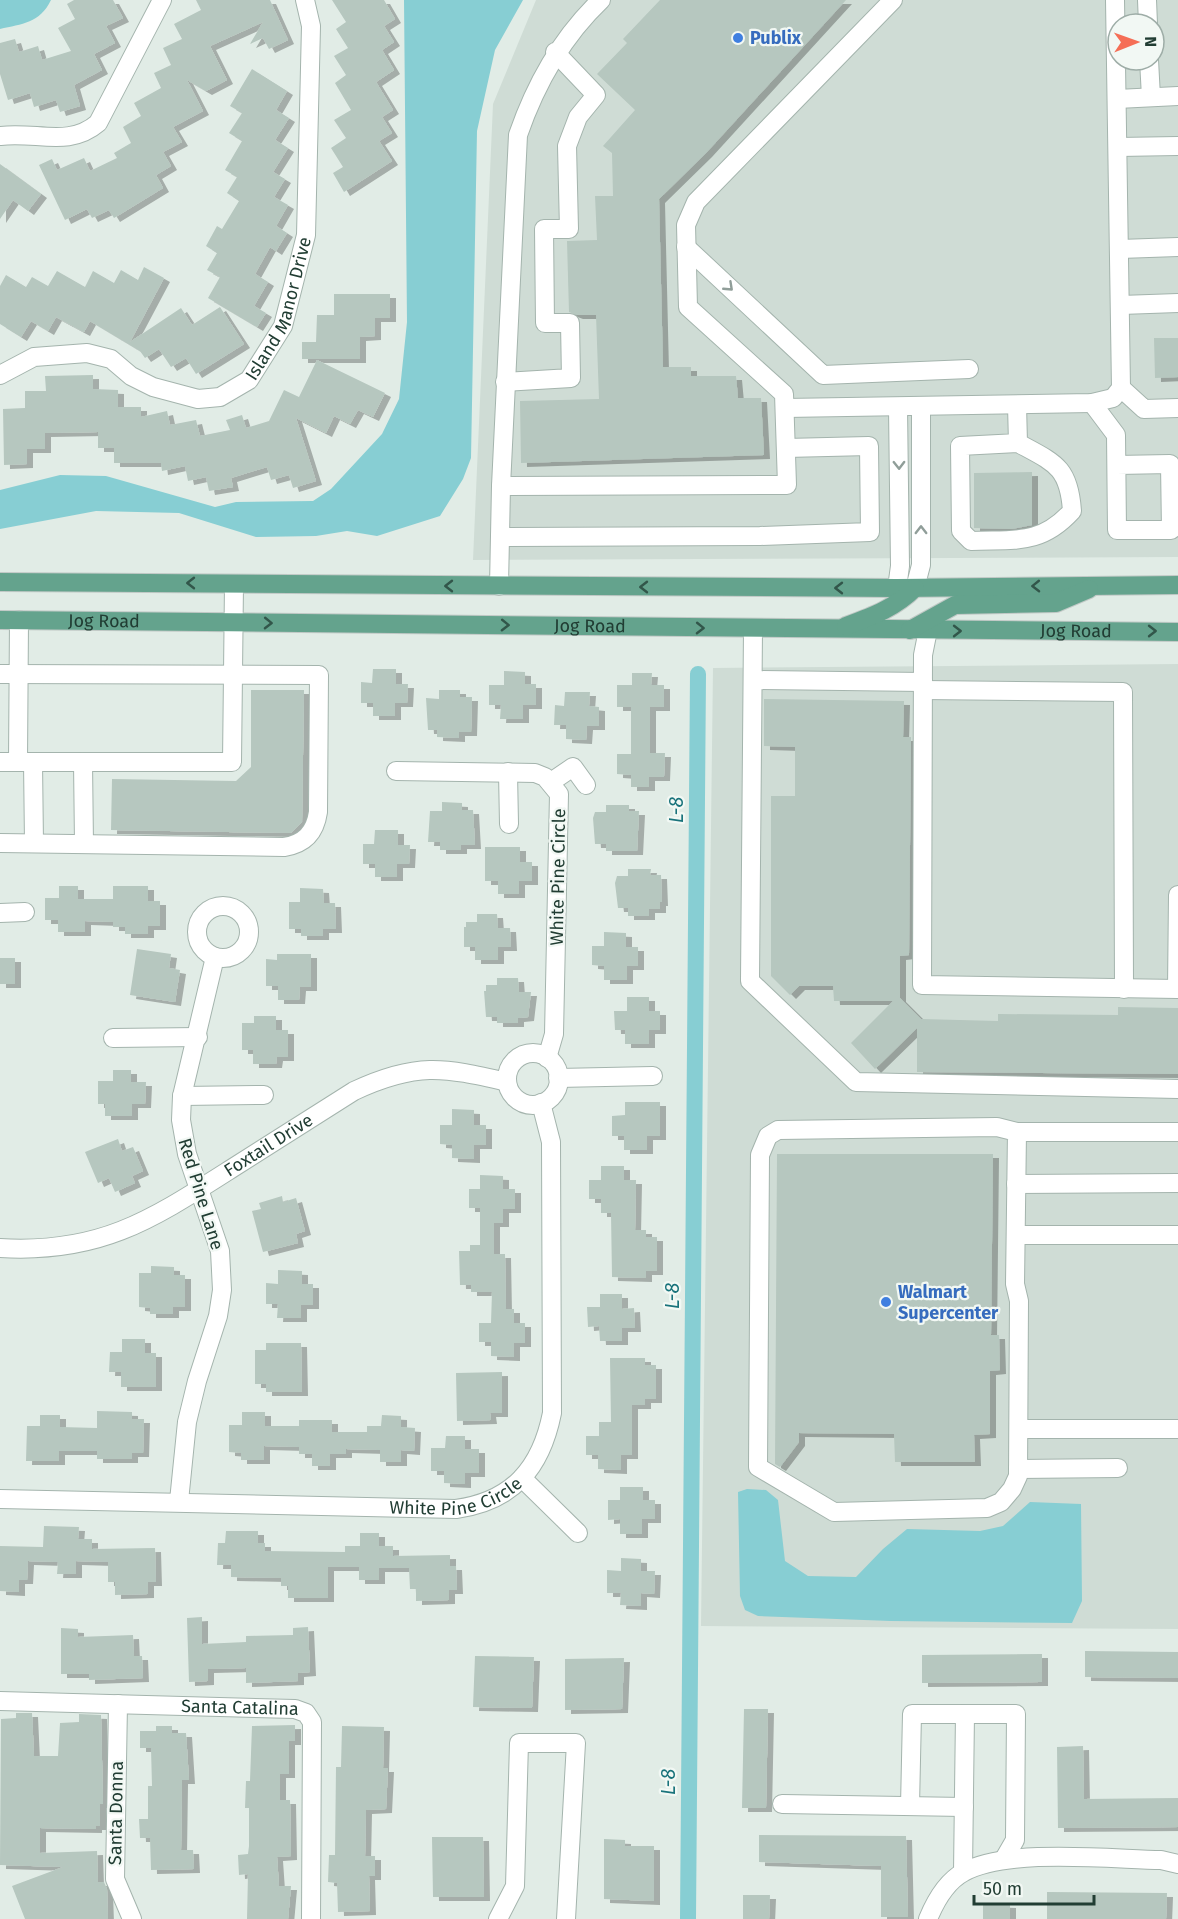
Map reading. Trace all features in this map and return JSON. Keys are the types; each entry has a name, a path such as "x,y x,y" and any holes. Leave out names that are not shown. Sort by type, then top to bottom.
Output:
{"main road":[{"path":"0,582 906,588 1178,585"},
{"path":"909,630 955,605 1056,603 1099,585"},
{"path":"836,630 885,612 901,603 906,588"},
{"name":"Jog Road","path":"0,620 1178,632"}],"street":[{"path":"0,136 38,134 75,137 86,134 98,123 162,0"},
{"name":"Island Manor Drive","path":"0,375 34,357 87,353 111,359 131,376 153,387 198,399 220,397 249,380 283,326 306,235 311,26 305,0"},
{"path":"499,586 505,382 518,135 529,102 555,52 602,0"},
{"path":"501,486 787,485 784,394 688,307 686,225 696,201 893,0"},
{"path":"785,408 1092,403 1113,398 1121,388 1115,0"},
{"path":"505,382 571,378 570,323 545,323 544,229 569,229 567,146 578,117 596,95 555,52"},
{"path":"1150,72 1151,97"},
{"path":"1117,99 1178,96"},
{"path":"1118,147 1178,146"},
{"path":"686,247 823,375 969,369"},
{"path":"1120,249 1178,247"},
{"path":"1121,305 1178,303"},
{"path":"1121,388 1144,409 1178,408"},
{"path":"1092,403 1116,435 1117,530 1174,533 1174,462 1117,465"},
{"path":"1017,405 1018,442"},
{"path":"898,407 900,566 906,588"},
{"path":"906,588 921,565 921,407"},
{"path":"1018,442 1045,457 1062,473 1070,485 1072,511 1061,523 1036,538 971,541 961,531 960,446 1018,442"},
{"path":"500,537 760,536 870,532 869,446 786,448"},
{"path":"17,762 232,762 234,584"},
{"path":"19,620 9,674 17,762 34,843"},
{"path":"753,629 750,981 856,1082 1178,1089"},
{"path":"928,630 923,654 922,985 1177,989 1178,895"},
{"path":"0,843 284,847 294,845 312,832 318,812 319,675 9,674"},
{"path":"753,680 910,680 923,686 1123,692 1124,989"},
{"path":"83,762 84,844"},
{"path":"550,782 573,767 586,785"},
{"name":"White Pine Circle","path":"396,771 535,772 550,782 559,794 554,1034 547,1058"},
{"path":"508,772 509,824"},
{"path":"0,913 25,912"},
{"name":"Red Pine Lane","path":"179,1501 187,1422 197,1381 216,1325 222,1290 220,1251 182,1131 182,1096 198,1037 215,957"},
{"path":"113,1038 198,1037"},
{"path":"539,1054 547,1058 554,1064 558,1078 556,1090 542,1103 528,1105 520,1102 509,1090 507,1082 510,1066 522,1055 539,1054"},
{"name":"Foxtail Drive","path":"0,1248 63,1247 98,1240 142,1223 354,1091 377,1080 402,1073 444,1070 507,1082"},
{"path":"558,1078 653,1076"},
{"path":"182,1096 264,1095"},
{"name":"White Pine Circle","path":"0,1499 179,1501 456,1509 492,1499 522,1478 543,1448 553,1402 551,1142 542,1103"},
{"path":"1017,1132 1019,1429 1018,1469 1012,1489 1001,1502 987,1508 834,1512 758,1467 760,1155 768,1136 778,1130 997,1127 1017,1132 1178,1132"},
{"path":"1016,1184 1178,1183"},
{"path":"1016,1235 1178,1235"},
{"path":"1019,1429 1178,1429"},
{"path":"1018,1469 1118,1468"},
{"path":"522,1478 578,1533"},
{"name":"Santa Catalina","path":"0,1701 295,1709 306,1713 312,1722 311,1919"},
{"name":"Santa Donna","path":"118,1704 115,1879 132,1919"},
{"path":"910,1806 912,1714 1016,1714 1015,1840 1004,1859"},
{"path":"963,1872 965,1714"},
{"path":"498,1919 515,1886 519,1743 576,1743 566,1919"},
{"path":"782,1804 964,1807"},
{"path":"928,1919 936,1899 963,1872 1004,1859 1161,1860 1178,1864"}],"shaded area":[{"path":"536,0 1178,0 1178,557 473,560 493,104"},
{"path":"1178,664 1178,1629 701,1626 713,668"}],"water":[{"path":"0,0 51,0 47,8 36,18 23,24 0,29"},
{"path":"404,0 523,0 495,50 477,131 471,458 463,479 440,516 377,536 347,531 316,536 256,537 179,513 96,511 0,529 0,490 60,475 106,476 215,507 236,502 313,501 331,489 382,434 399,399 407,322"},
{"path":"747,1489 766,1490 778,1500 785,1561 808,1576 856,1577 883,1549 907,1529 980,1531 1003,1526 1030,1502 1081,1504 1082,1601 1072,1623 891,1621 758,1616 745,1610 740,1596 738,1492"}],"building":[{"path":"74,0 113,0 123,18 106,26 115,43 94,54 102,70 74,85 80,106 60,112 56,100 34,107 30,93 8,100 0,74 0,43 15,39 19,52 38,46 42,60 71,51 58,28 75,19 67,4"},
{"path":"196,0 270,0 288,40 269,49 263,38 250,44 263,22 210,46 227,80 206,91 187,80 203,111 173,127 182,142 163,152 171,166 156,175 163,188 114,218 109,210 92,218 87,209 65,220 39,165 52,159 57,170 84,158 90,171 117,158 114,153 131,143 123,127 141,116 134,103 161,88 154,73 171,65 163,48 182,39 174,24 201,10"},
{"path":"332,0 384,0 395,19 384,26 394,42 382,50 394,70 376,82 393,110 382,117 392,133 379,141 392,161 344,192 333,173 343,167 331,148 346,138 334,120 351,110 335,83 346,75 334,56 348,48 336,29 346,22"},
{"path":"660,0 846,0 706,153 659,199 663,367 691,367 691,376 736,376 738,398 761,398 764,455 521,463 520,401 599,399 596,315 577,315 569,312 567,241 597,240 595,196 613,196 612,153 603,146 635,110 597,74 627,43 623,39"},
{"path":"252,69 287,91 276,110 289,118 275,140 288,148 273,172 285,179 274,197 288,205 276,226 287,233 276,251 270,247 255,274 268,282 254,306 266,313 257,327 208,298 220,277 207,270 217,253 206,246 217,226 222,229 239,201 227,193 237,177 225,170 242,141 229,133 242,113 230,106"},
{"path":"0,164 41,194 28,211 13,200 0,219"},
{"path":"144,267 164,278 130,342 181,308 192,325 220,307 244,344 196,374 186,358 171,367 159,349 145,358 140,351 90,321 84,332 56,317 48,331 31,321 21,337 0,324 0,286 6,275 26,287 32,277 48,286 57,271 85,287 93,271 114,283 121,270 138,280"},
{"path":"334,294 390,294 390,318 375,318 375,336 360,337 360,359 302,359 302,342 316,342 317,315 334,315"},
{"path":"1154,338 1178,338 1178,377 1155,378"},
{"path":"317,360 385,393 373,417 358,410 350,424 334,416 326,433 296,418 316,481 293,488 289,475 271,480 267,467 231,478 233,487 209,491 206,477 188,481 185,466 162,471 161,463 114,463 114,448 98,448 98,432 45,433 45,449 27,449 27,464 4,465 3,409 25,408 25,391 46,391 45,376 93,375 93,389 118,390 118,407 141,407 141,417 167,411 170,425 196,420 200,436 230,430 226,420 242,415 246,428 269,421 284,390 299,397"},
{"path":"1032,472 1032,525 1012,529 974,528 974,473"},
{"path":"373,669 396,669 396,684 408,684 407,703 395,703 395,716 373,716 373,703 361,703 361,682 372,683"},
{"path":"504,671 525,672 525,684 536,684 536,705 523,705 523,719 500,719 501,705 489,705 489,685 504,685"},
{"path":"632,673 652,673 651,685 664,685 664,707 650,707 650,753 665,753 664,777 649,777 649,787 631,787 631,775 617,774 617,754 631,754 631,707 617,707 617,685 632,685"},
{"path":"251,690 304,690 302,822 291,833 111,830 112,779 236,781 251,767"},
{"path":"439,690 460,690 460,697 472,697 471,732 459,732 459,738 437,737 437,730 428,730 426,698 439,699"},
{"path":"565,692 590,692 589,706 599,707 599,726 587,726 586,740 566,739 566,725 554,725 555,705 564,706"},
{"path":"764,699 904,701 903,737 911,737 909,955 900,956 900,998 921,1019 998,1021 998,1014 1118,1015 1118,1007 1178,1008 1178,1074 917,1072 917,1028 875,1069 851,1043 893,1001 834,1001 833,986 799,986 790,995 771,976 771,796 795,796 795,747 764,746"},
{"path":"442,802 462,803 462,810 473,810 475,845 461,845 461,850 440,850 440,842 428,842 430,811 442,811"},
{"path":"606,805 629,805 629,811 639,811 637,851 606,851 606,844 595,844 593,818 595,812 606,812"},
{"path":"375,830 398,830 398,845 410,845 409,864 397,864 397,877 375,877 375,864 363,864 363,844 374,844"},
{"path":"485,847 520,847 520,862 532,862 532,881 519,881 519,894 498,894 498,881 485,881"},
{"path":"628,869 651,869 650,875 661,875 660,909 649,909 649,916 628,916 628,908 618,908 615,883 617,876 628,876"},
{"path":"59,886 78,886 78,899 113,899 113,886 148,886 148,901 160,901 160,926 148,926 148,934 125,934 125,927 113,927 113,922 85,921 85,932 58,932 58,920 45,920 45,898 59,898"},
{"path":"300,888 323,889 324,903 335,903 336,929 323,929 323,936 301,936 301,929 289,929 289,902 300,902"},
{"path":"477,914 497,914 498,928 510,928 511,947 498,947 498,960 475,960 475,947 464,947 464,927 466,927 466,922 477,922"},
{"path":"604,932 626,933 626,947 638,947 638,966 627,966 627,980 604,980 604,966 592,965 592,946 604,946"},
{"path":"137,949 171,954 169,968 180,970 175,1002 130,995"},
{"path":"277,954 311,954 311,987 300,987 299,1000 278,1000 278,986 266,986 266,959 277,960"},
{"path":"0,958 15,958 15,984 0,984"},
{"path":"497,978 518,978 519,992 531,992 528,1017 518,1018 518,1023 497,1023 497,1017 486,1017 484,991 486,991 486,985 497,985"},
{"path":"627,997 649,997 649,1011 660,1011 660,1030 649,1030 649,1044 625,1044 625,1030 615,1030 614,1011 627,1011"},
{"path":"254,1016 276,1016 276,1030 288,1030 288,1057 277,1057 276,1064 253,1064 253,1050 242,1050 242,1023 254,1023"},
{"path":"113,1070 131,1070 131,1082 146,1082 145,1104 132,1104 132,1116 105,1116 105,1104 98,1104 98,1081 113,1081"},
{"path":"625,1102 660,1102 660,1136 647,1136 647,1150 624,1150 624,1136 612,1136 612,1116 625,1115"},
{"path":"452,1109 474,1110 474,1125 486,1125 486,1145 474,1145 474,1159 452,1158 452,1145 440,1144 440,1125 452,1125"},
{"path":"118,1139 122,1151 133,1147 143,1171 132,1176 135,1183 115,1192 109,1178 98,1183 85,1152"},
{"path":"777,1154 993,1154 991,1335 999,1335 1000,1370 990,1371 990,1434 974,1435 975,1462 895,1462 894,1434 799,1433 799,1442 780,1467 775,1464"},
{"path":"601,1166 624,1166 624,1180 636,1180 635,1230 646,1230 646,1237 657,1237 657,1271 646,1271 646,1278 612,1277 611,1213 601,1213 601,1199 589,1199 589,1180 601,1180"},
{"path":"480,1175 503,1176 503,1189 515,1189 515,1209 503,1209 503,1223 494,1223 494,1254 505,1254 506,1309 514,1309 514,1323 525,1323 525,1343 514,1343 514,1357 491,1356 491,1342 479,1342 479,1323 491,1323 492,1292 471,1292 471,1285 460,1285 459,1251 470,1251 470,1245 480,1245 480,1208 469,1208 469,1189 480,1189"},
{"path":"282,1196 283,1202 296,1198 305,1231 296,1234 298,1243 263,1252 252,1211 261,1209 259,1203"},
{"path":"151,1266 174,1267 174,1275 185,1275 185,1307 173,1307 173,1314 150,1314 150,1308 139,1307 139,1273 151,1273"},
{"path":"278,1270 302,1271 302,1284 313,1284 313,1305 301,1305 301,1318 277,1318 278,1304 266,1304 266,1283 278,1284"},
{"path":"600,1294 622,1294 622,1309 634,1308 635,1328 622,1328 622,1341 600,1341 599,1326 588,1327 587,1307 600,1307"},
{"path":"122,1339 145,1339 145,1353 156,1353 156,1387 121,1387 121,1372 109,1372 110,1352 122,1352"},
{"path":"266,1343 301,1343 302,1392 266,1392 266,1384 255,1384 255,1350 266,1350"},
{"path":"610,1358 645,1358 645,1365 656,1365 656,1399 645,1399 645,1405 632,1405 632,1455 621,1455 621,1470 598,1469 598,1455 586,1455 586,1436 599,1436 599,1422 611,1422"},
{"path":"502,1372 502,1413 490,1413 491,1420 457,1421 456,1373"},
{"path":"97,1411 132,1412 132,1419 144,1419 143,1453 132,1453 132,1459 97,1459 97,1451 59,1451 59,1461 26,1461 27,1426 40,1426 40,1415 60,1415 60,1427 97,1428"},
{"path":"242,1412 265,1412 265,1426 299,1426 299,1420 332,1420 332,1432 367,1432 367,1426 381,1426 382,1415 401,1416 401,1427 415,1428 414,1451 401,1450 401,1462 380,1462 380,1450 346,1449 346,1454 330,1454 330,1466 312,1466 312,1454 299,1454 299,1447 264,1446 264,1460 241,1460 241,1453 229,1452 229,1425 242,1425"},
{"path":"446,1436 465,1436 465,1449 479,1449 479,1473 465,1473 465,1484 444,1483 444,1471 431,1471 431,1448 445,1448"},
{"path":"620,1487 643,1487 643,1500 655,1500 655,1519 642,1519 642,1534 620,1534 620,1519 608,1520 608,1500 620,1500"},
{"path":"44,1526 79,1527 78,1539 92,1539 92,1549 155,1548 156,1582 148,1582 148,1594 115,1595 115,1582 108,1582 108,1562 76,1561 76,1574 57,1574 58,1562 28,1561 27,1580 19,1580 19,1592 0,1591 0,1546 43,1547"},
{"path":"226,1531 258,1531 258,1543 265,1543 265,1551 345,1552 345,1546 360,1546 360,1533 379,1533 379,1546 393,1546 393,1556 450,1555 450,1566 456,1566 457,1590 449,1590 449,1600 416,1601 416,1589 410,1589 409,1568 379,1568 379,1580 359,1580 359,1567 328,1567 328,1598 288,1598 288,1586 281,1586 281,1578 231,1577 231,1565 217,1565 218,1543 225,1543"},
{"path":"621,1558 641,1559 641,1571 655,1571 654,1594 641,1593 641,1606 620,1605 621,1593 607,1593 607,1570 621,1571"},
{"path":"202,1617 202,1644 246,1642 246,1636 293,1635 293,1628 308,1627 310,1672 298,1673 298,1681 246,1683 246,1668 208,1669 208,1681 189,1682 187,1618"},
{"path":"61,1628 78,1629 78,1637 133,1635 134,1656 142,1656 143,1678 89,1680 89,1674 61,1674"},
{"path":"1085,1651 1178,1652 1178,1678 1085,1677"},
{"path":"1042,1654 1042,1682 922,1683 922,1655"},
{"path":"475,1656 534,1657 532,1708 473,1707"},
{"path":"624,1658 622,1709 565,1710 565,1659"},
{"path":"744,1709 768,1709 766,1808 742,1808"},
{"path":"16,1713 32,1713 34,1756 58,1756 60,1723 79,1722 79,1714 101,1715 103,1804 100,1804 100,1826 96,1826 96,1829 40,1828 40,1853 97,1851 98,1882 104,1882 107,1889 108,1919 25,1919 12,1886 63,1867 0,1865 1,1719 16,1718"},
{"path":"295,1725 295,1741 289,1741 289,1774 280,1774 280,1800 290,1800 291,1856 277,1857 279,1886 291,1886 288,1919 247,1919 248,1874 239,1875 238,1855 248,1854 249,1846 249,1808 245,1808 246,1781 250,1781 252,1726"},
{"path":"156,1726 172,1726 172,1733 186,1733 189,1780 182,1780 181,1850 193,1850 194,1869 151,1870 150,1838 140,1838 139,1819 148,1819 148,1786 152,1786 151,1748 140,1748 140,1731 156,1731"},
{"path":"342,1726 384,1727 383,1768 388,1768 386,1809 366,1810 365,1856 375,1856 375,1876 369,1876 370,1911 338,1912 337,1883 328,1882 329,1855 335,1855 336,1767 341,1767"},
{"path":"1083,1746 1084,1799 1178,1798 1178,1827 1058,1828 1057,1747"},
{"path":"759,1835 906,1836 908,1917 881,1917 881,1866 759,1862"},
{"path":"432,1837 483,1837 484,1897 433,1897"},
{"path":"604,1839 625,1840 625,1846 654,1846 654,1901 604,1899"},
{"path":"1047,1892 1167,1893 1166,1919 1047,1919"},
{"path":"743,1895 770,1895 769,1919 743,1919"},
{"path":"983,1903 1010,1904 1010,1919 983,1919"}],"waterway":[{"name":"L-8","path":"688,1919 698,674"}],"place":[{"name":"Publix","path":"738,38"},
{"name":"Walmart Supercenter","path":"886,1302"}]}
